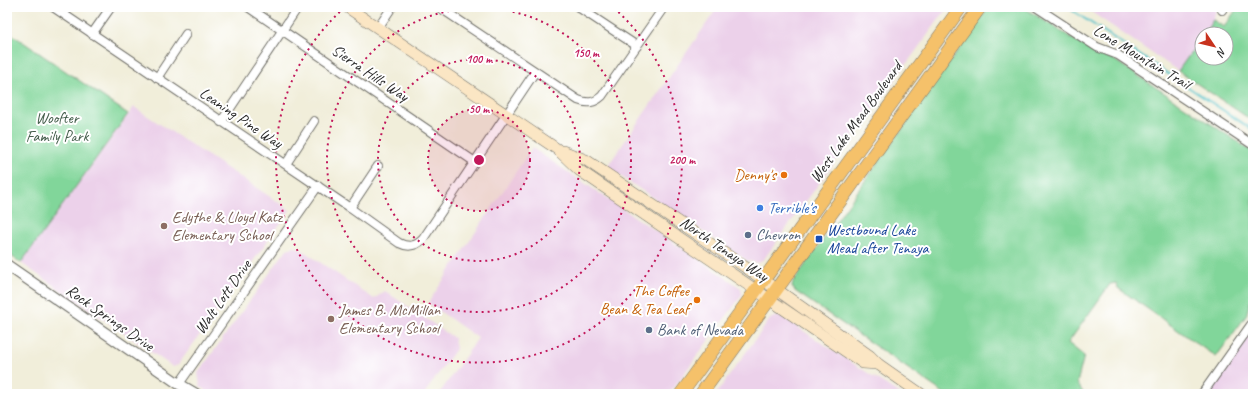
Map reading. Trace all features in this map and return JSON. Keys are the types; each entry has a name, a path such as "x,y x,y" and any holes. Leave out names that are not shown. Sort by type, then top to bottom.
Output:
{"main road":[{"name":"North Tenaya Way","path":"347,7 557,149 579,170 610,191 759,285"},
{"name":"West Lake Mead Boulevard","path":"681,394 961,7"},
{"path":"949,50 958,24 970,7"},
{"name":"West Lake Mead Boulevard","path":"701,394 980,7"},
{"name":"North Tenaya Way","path":"557,149 586,160 609,175 650,203 863,363 878,364 921,394"},
{"path":"858,150 870,159"},
{"path":"579,170 604,178 609,175"},
{"path":"610,191 616,189 650,203"},
{"path":"691,394 709,356"}],"street":[{"name":"Leaning Pine Way","path":"53,7 221,122 286,164 399,243 406,246 419,244 424,239 475,162"},
{"path":"92,34 111,7"},
{"name":"Sierra Hills Way","path":"248,7 475,162"},
{"path":"221,122 298,7"},
{"path":"378,28 392,7"},
{"path":"439,7 584,103 591,103 602,96 664,7"},
{"path":"578,7 637,46"},
{"name":"Lone Mountain Trail","path":"1036,7 1097,47 1118,56 1253,145"},
{"path":"157,78 186,34"},
{"path":"475,162 536,72"},
{"path":"286,164 314,122"},
{"path":"350,208 378,166"},
{"name":"Walt Lott Drive","path":"179,384 318,186"},
{"name":"Rock Springs Drive","path":"7,265 179,384 196,394"},
{"path":"1202,394 1253,322"}],"shaded area":[{"path":"718,7 948,7 764,259 758,263 748,261 607,167"},
{"path":"1084,7 1217,7 1213,20 1209,26 1194,26 1194,48 1178,71"},
{"name":"Edythe & Lloyd Katz Elementary School","path":"134,107 290,210 178,365 173,367 21,263"},
{"path":"532,148 741,288 742,295 669,394 439,394 478,338 428,303"},
{"name":"James B. McMillan Elementary School","path":"294,247 299,248 374,299 385,291 454,338 456,349 424,394 211,394 200,386 198,373 287,249"},
{"path":"776,316 782,317 900,394 716,394 770,319"},
{"path":"1253,327 1253,394 1207,394"}],"green space":[{"path":"989,7 1023,7 1095,53 1113,59 1253,152 1253,300 1250,302 1246,316 1216,357 1118,288 1116,283 1110,284 1068,343 1084,356 1077,383 1084,394 945,394 795,291 792,287 793,282"},
{"path":"1238,7 1253,7 1253,121 1178,71 1194,48 1194,66 1234,66 1234,26 1225,26"},
{"path":"1213,20 1222,26 1209,26"},
{"name":"Woofter Family Park","path":"7,31 128,114 21,263 7,253"}],"waterway":[{"path":"1067,7 1253,130"}],"place":[{"name":"Denny's","path":"784,175"},
{"name":"Terrible's","path":"760,208"},
{"name":"Edythe & Lloyd Katz Elementary School","path":"164,226"},
{"name":"Chevron","path":"748,235"},
{"name":"Westbound Lake Mead after Tenaya","path":"819,239"},
{"name":"The Coffee Bean & Tea Leaf","path":"697,300"},
{"name":"James B. McMillan Elementary School","path":"331,319"},
{"name":"Bank of Nevada","path":"649,330"}]}
